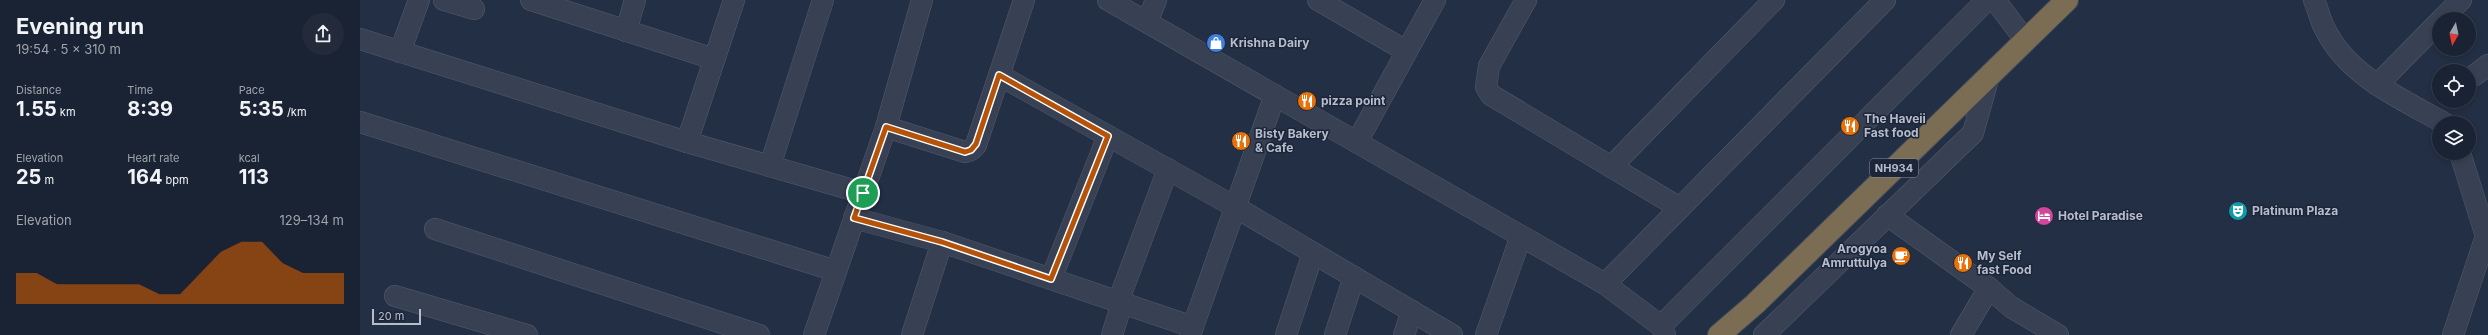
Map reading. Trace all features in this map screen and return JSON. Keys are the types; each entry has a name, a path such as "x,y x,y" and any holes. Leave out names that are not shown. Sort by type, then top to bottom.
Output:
{"highway":[{"name":"NH934","path":"1719,335 1755,304 2067,0"}],"street":[{"path":"400,52 419,0"},
{"path":"444,0 474,9"},
{"path":"534,0 714,59"},
{"path":"626,30 635,0"},
{"path":"687,142 734,0"},
{"path":"770,166 824,0"},
{"path":"814,335 886,127 922,0"},
{"path":"886,127 965,152 971,150 976,144 1024,0"},
{"path":"1108,0 1605,284 1663,331 1987,0"},
{"path":"1147,22 1156,0"},
{"path":"1357,142 1435,0"},
{"path":"1526,0 1489,66 1486,87 1491,95 1680,208"},
{"path":"1611,167 1774,0"},
{"path":"1605,284 1885,0"},
{"path":"1994,0 2025,40"},
{"path":"2314,0 2325,28 2338,49 2356,69 2378,85 2432,116"},
{"path":"2449,12 2461,0"},
{"path":"1327,2 1406,52"},
{"path":"2378,85 2432,29"},
{"path":"360,39 687,142 863,193"},
{"path":"999,75 1237,208 1452,335"},
{"path":"1777,331 1887,216 1973,133 1989,76"},
{"path":"854,218 942,242 1120,302 1192,331 1237,208 1275,95"},
{"path":"360,122 836,271"},
{"path":"1051,279 1108,136"},
{"path":"2453,335 2486,236 2462,160"},
{"path":"1112,335 1120,302 1168,169"},
{"path":"1887,216 1989,288 2011,307 2058,335"},
{"path":"435,229 759,335"},
{"path":"1486,335 1521,236"},
{"path":"912,335 942,242"},
{"path":"1286,335 1313,253"},
{"path":"1335,335 1354,277"},
{"path":"1961,335 1989,288"},
{"path":"395,296 527,335"},
{"path":"1404,335 1412,311"}],"place":[{"name":"Krishna Dairy","path":"1216,43"},
{"name":"pizza point","path":"1307,101"},
{"name":"The Haveii Fast food","path":"1850,126"},
{"name":"Bisty Bakery & Cafe","path":"1241,141"},
{"name":"Platinum Plaza","path":"2238,211"},
{"name":"Hotel Paradise","path":"2044,216"},
{"name":"Arogyoa Amruttulya","path":"1901,256"},
{"name":"My Self fast Food","path":"1963,263"}],"route":[{"path":"999,75 1108,136 1051,279 942,242 854,218 863,193 886,127 965,152 971,150 976,144 999,75"}]}
